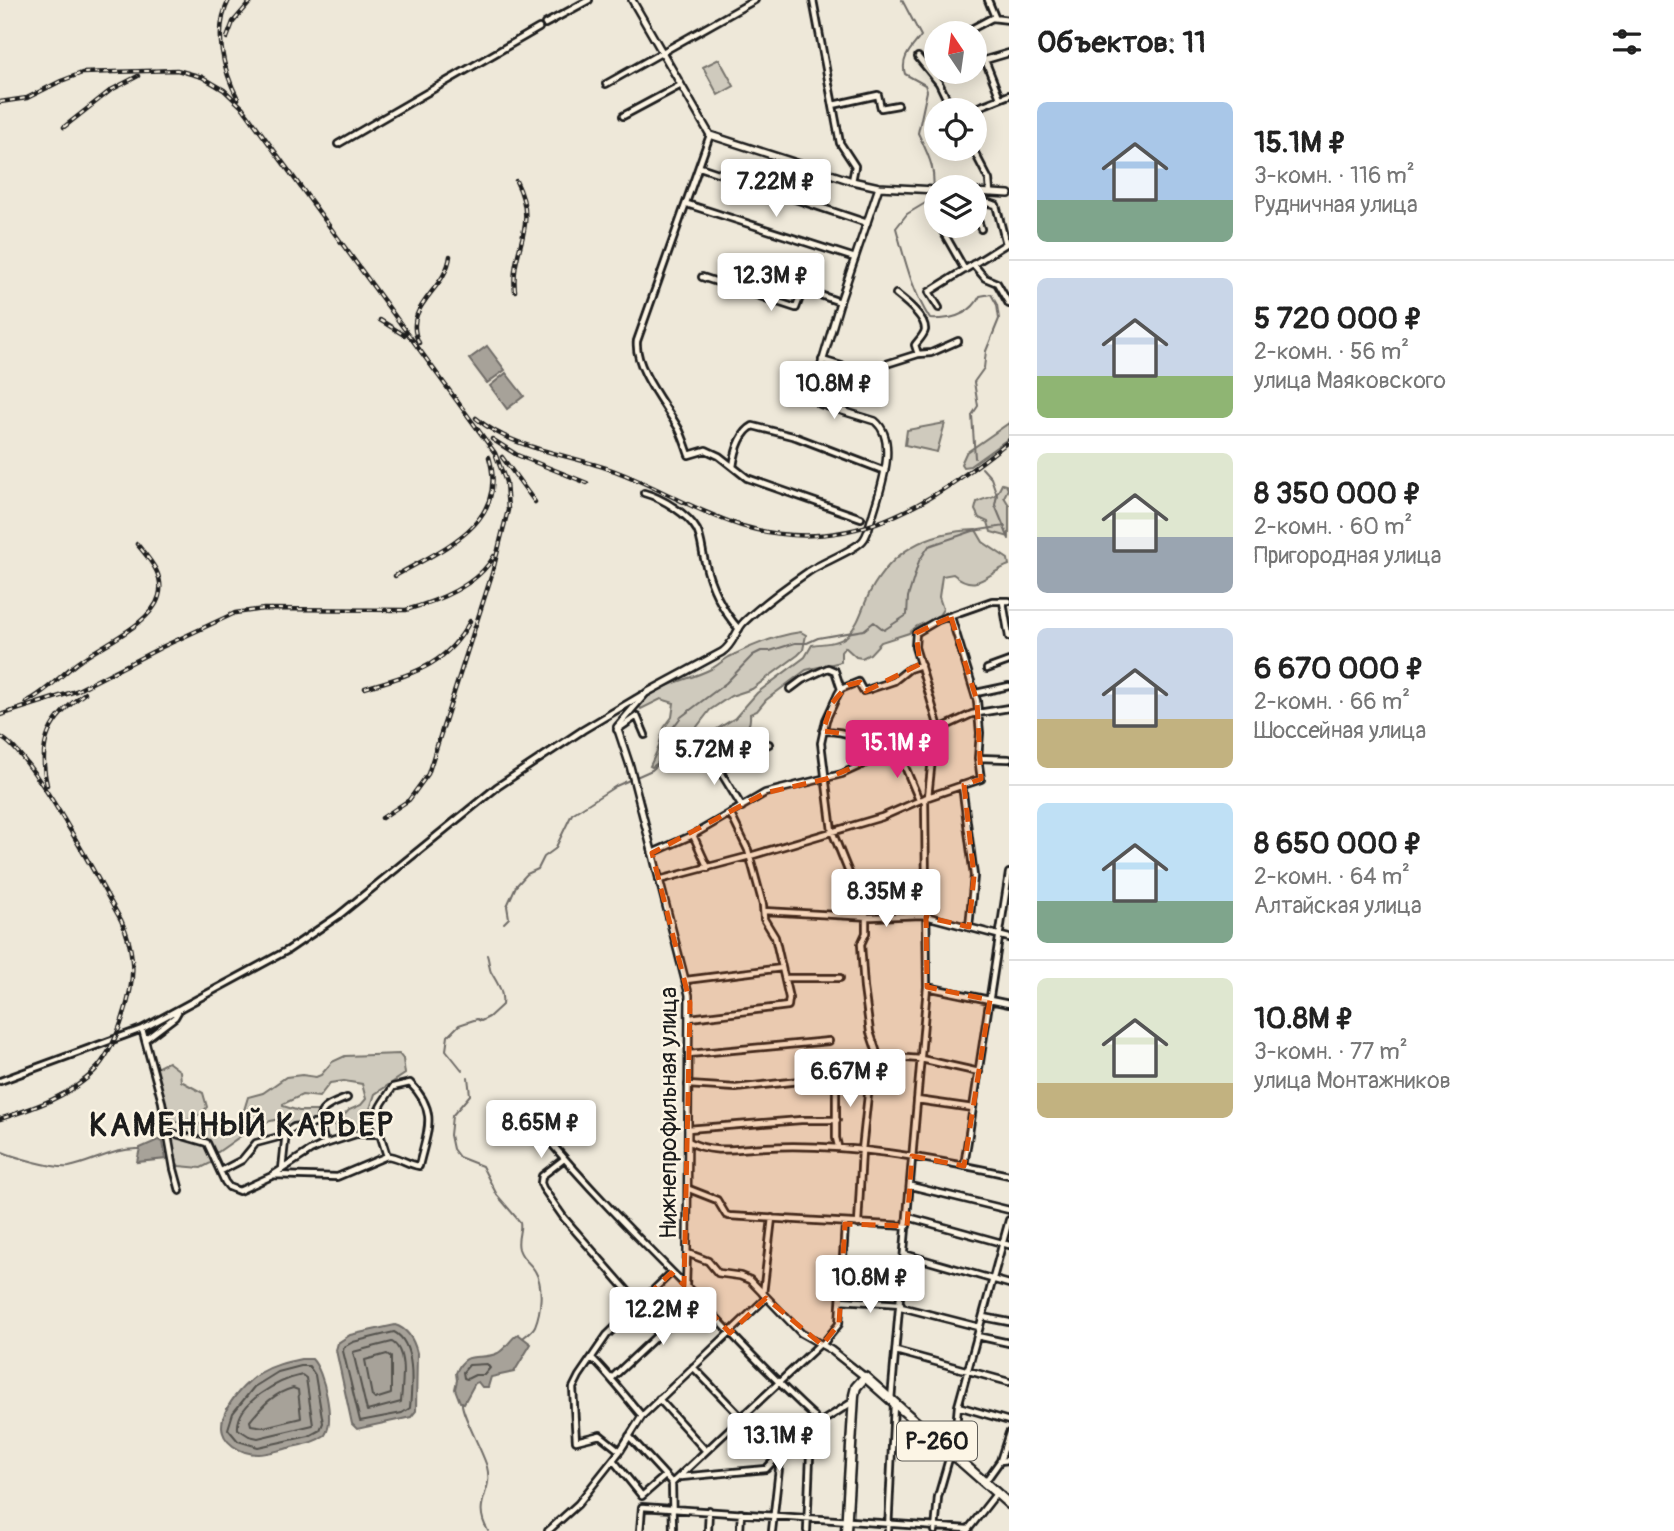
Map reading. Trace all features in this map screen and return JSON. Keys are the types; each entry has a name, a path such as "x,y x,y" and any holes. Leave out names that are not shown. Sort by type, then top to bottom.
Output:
{"highway":[{"path":"846,1531 854,1401 856,1387 865,1377"},
{"name":"Р-260","path":"865,1377 1009,1504"}],"street":[{"path":"545,24 589,0"},
{"path":"632,0 709,135 852,181 879,187 924,188"},
{"path":"606,84 755,0"},
{"path":"813,0 841,146 855,166 852,181"},
{"path":"988,0 995,18"},
{"path":"983,21 995,18 1009,20"},
{"path":"338,144 539,27"},
{"path":"987,59 1009,52"},
{"path":"918,57 939,83 946,98"},
{"path":"987,65 1000,98"},
{"path":"623,116 681,85"},
{"path":"833,105 878,95 881,108 898,105"},
{"path":"987,103 1009,95"},
{"path":"709,135 639,335 636,349 641,366 680,432 689,455 706,450 719,456 747,478 861,518"},
{"path":"979,161 989,180 990,193"},
{"path":"700,167 868,223"},
{"path":"0,1081 142,1029 303,941 338,916 497,787 646,692 722,652 733,642 745,622 809,571 862,542 886,471 886,447 879,424 820,404 813,397 840,302 879,187"},
{"path":"987,193 1009,194"},
{"path":"687,204 856,258"},
{"path":"939,308 929,292 1007,243 996,205 987,204"},
{"path":"947,238 965,270"},
{"path":"973,264 985,278 997,284 1009,304"},
{"path":"702,277 796,308 803,289 840,302"},
{"path":"896,293 914,310 924,326 915,345 918,354"},
{"path":"822,360 861,372 918,354 931,353 958,341"},
{"path":"733,467 741,440 747,429 753,425 796,437 886,471"},
{"path":"645,493 663,501 685,517 696,530 712,585 739,629"},
{"path":"888,1531 892,1402 927,987 924,798 937,729 915,646 915,636 929,623 992,601 1006,601 1009,637"},
{"path":"659,880 882,817 924,798 981,779 978,758 980,733 975,693 951,617"},
{"path":"986,669 1009,661"},
{"path":"878,1056 870,1032 864,988 861,944 866,933 866,915 832,831 821,743 822,731 832,703 841,689 860,682 863,691 867,690 894,681 909,669 921,664"},
{"path":"790,689 828,668 835,671 841,689"},
{"path":"975,693 1009,685"},
{"path":"617,730 621,721 646,692"},
{"path":"652,853 694,835 778,788 826,779 978,712 1009,708"},
{"path":"617,730 637,716 645,735"},
{"name":"Нижнепрофильная улица","path":"617,730 632,776 686,980 690,1018 686,1287"},
{"path":"822,731 857,737 877,757"},
{"path":"719,771 757,748 769,744"},
{"path":"894,748 924,798"},
{"path":"709,753 741,807"},
{"path":"978,758 1009,759"},
{"path":"962,785 974,876 969,927"},
{"path":"690,1018 788,1006 789,998 775,937 766,923 750,856 731,815"},
{"path":"694,835 708,868"},
{"path":"964,1166 1009,873"},
{"path":"764,911 926,916 1009,938"},
{"path":"686,980 782,968"},
{"path":"785,978 840,978"},
{"path":"927,987 1009,1004"},
{"path":"146,1039 176,1017 180,1009"},
{"path":"142,1029 162,1102 180,1191"},
{"path":"689,1054 829,1041"},
{"path":"878,1056 921,1059 979,1072"},
{"path":"858,1224 862,1150 871,1067 878,1056"},
{"path":"687,1085 736,1087 836,1080 838,1146"},
{"path":"272,1176 337,1177 387,1156 419,1166 429,1114 423,1097 410,1083 393,1087 375,1117 387,1156"},
{"path":"326,1144 320,1123 323,1108 347,1098"},
{"path":"917,1100 973,1108"},
{"path":"688,1129 801,1120 837,1120"},
{"path":"282,1169 289,1129 320,1123"},
{"path":"537,1126 564,1159 778,1383 814,1416 828,1418"},
{"path":"166,1131 207,1143 229,1187 239,1191 272,1176 310,1151 326,1144 356,1134 380,1134"},
{"path":"221,1171 242,1160 256,1143 286,1135"},
{"path":"688,1141 710,1150 838,1146 912,1156 1009,1175"},
{"path":"564,1159 545,1173 541,1179 543,1188 564,1218 641,1303 667,1327"},
{"path":"911,1186 1009,1210"},
{"path":"689,1189 714,1198 729,1216 907,1226"},
{"path":"908,1217 1009,1245"},
{"path":"548,1531 578,1504 620,1451 642,1416 765,1296 772,1218"},
{"path":"935,1529 938,1497 955,1438 958,1406 1009,1220"},
{"path":"673,1483 838,1328 845,1224"},
{"name":"Нижнепрофильная улица","path":"687,1253 708,1261 718,1273 745,1277 801,1333 838,1354 865,1377"},
{"path":"904,1254 1009,1284"},
{"path":"620,1451 600,1434 576,1441 573,1388 607,1335 671,1273"},
{"path":"612,1378 697,1298"},
{"path":"841,1300 901,1306 979,1326"},
{"path":"983,1317 1009,1322"},
{"path":"977,1336 1009,1343"},
{"path":"896,1351 1009,1382"},
{"path":"592,1358 642,1416"},
{"path":"693,1367 741,1417"},
{"path":"659,1399 706,1451"},
{"path":"680,1477 766,1469 793,1440 854,1401"},
{"path":"958,1406 1009,1421"},
{"path":"746,1413 781,1451 772,1531"},
{"path":"807,1531 814,1416"},
{"path":"984,1483 1000,1461 1009,1433"},
{"path":"629,1436 673,1483 673,1531"},
{"path":"613,1460 642,1496 665,1476"},
{"path":"1000,1461 1009,1461"},
{"path":"640,1531 642,1507 846,1519 968,1530 996,1493"},
{"path":"708,1531 709,1510"},
{"path":"740,1531 741,1513"}],"highlighted area":[{"path":"951,617 977,701 981,779 964,785 974,876 969,927 926,917 927,987 990,1000 964,1166 912,1156 907,1226 845,1224 839,1324 822,1345 766,1298 730,1333 697,1298 667,1327 642,1301 671,1273 684,1285 690,1003 652,853 765,793 826,779 878,756 853,735 823,731 832,703 848,685 860,682 866,691 920,664 916,633"}],"shaded area":[{"path":"719,59 734,86 718,95 703,67"},
{"path":"945,423 937,452 905,445 907,430"},
{"path":"1009,423 1009,438 970,466 963,467 961,464 966,453"},
{"path":"1002,484 1008,489 1004,497 1009,505 1009,537 991,532 988,522 979,518 975,510 977,502 995,495"},
{"path":"976,530 983,542 1008,559 1009,565 975,582 962,580 953,574 942,576 939,597 943,609 938,617 917,626 909,633 881,642 862,658 856,657 845,647 841,652 841,662 806,670 766,700 757,711 750,714 750,723 745,729 729,735 709,734 735,718 757,693 805,657 812,645 836,642 848,635 879,578 901,555 928,539 943,534"},
{"path":"801,632 806,635 803,650 798,655 752,689 731,696 710,710 693,732 681,739 672,753 650,766 664,728 672,717 674,703 661,699 641,709 639,706 646,699 663,688 711,669 755,645"},
{"path":"399,1054 403,1059 405,1074 375,1094 369,1112 375,1126 371,1131 343,1135 335,1131 335,1125 349,1110 361,1105 366,1099 362,1084 344,1081 330,1083 319,1097 302,1095 283,1104 299,1111 318,1111 316,1120 291,1126 279,1119 258,1124 218,1152 215,1152 205,1139 185,1132 187,1127 219,1120 241,1120 248,1097 263,1093 286,1077 316,1077 332,1062 345,1056"},
{"path":"168,1062 180,1071 181,1081 203,1093 207,1107 195,1117 170,1123 167,1120 156,1068"},
{"path":"173,1135 204,1144 211,1163 201,1168 179,1166 174,1159 169,1137"}],"water":[{"path":"487,346 505,370 487,383 469,359"},
{"path":"506,373 524,396 507,409 490,386"},
{"path":"158,1140 163,1142 166,1159 137,1162 140,1148"},
{"path":"395,1325 410,1336 417,1353 416,1411 411,1417 357,1429 352,1424 336,1350 338,1343 350,1335"},
{"path":"518,1334 531,1344 514,1372 491,1377 488,1387 475,1383 464,1403 460,1402 455,1389 456,1373 460,1365 469,1358 498,1353"},
{"path":"301,1359 312,1359 324,1385 329,1419 325,1435 310,1442 265,1454 248,1453 233,1446 225,1437 222,1428 228,1406 235,1396 260,1373"}],"waterway":[{"path":"902,0 921,36 908,54 904,68 905,74 925,85 927,91 918,133 929,157 934,180 932,199 907,214 896,228 906,263 918,297 930,319 959,315 971,308 980,296 991,294 997,305 999,319 986,351 984,368 974,382 978,406 972,415 975,458"},
{"path":"982,468 991,478 997,495 995,505 1009,539"},
{"path":"504,923 509,918 507,906 516,886 527,874 538,869 544,857 555,849 572,814 616,786 652,770 663,760 668,734 681,717 726,683 753,655 795,643 807,643 818,638 864,630 874,622 884,630 907,615 908,597 919,561 929,546 973,531 1005,526"},
{"path":"462,1070 446,1050 448,1036 459,1025 477,1019 481,1021 502,1005 501,991 490,970 487,955"},
{"path":"468,1077 470,1095 452,1116 450,1135 453,1149 459,1157 482,1166 497,1195 520,1222 519,1249 535,1271 541,1291 535,1326 524,1337"},
{"path":"0,1151 34,1162 69,1167 112,1153 139,1149"},
{"path":"462,1402 464,1414 487,1467 488,1484 482,1512 488,1531"}],"railway":[{"path":"229,0 222,24 222,50 228,76 238,99"},
{"path":"227,38 233,22 252,0"},
{"path":"0,102 27,98 82,73 177,70 202,77 224,90 243,108 495,453 506,482 508,510 492,574 428,774 409,800 382,818"},
{"path":"64,127 111,90 138,76"},
{"path":"515,291 516,262 525,225 523,197 516,181"},
{"path":"419,343 415,330 416,319 420,308 447,268 450,256"},
{"path":"380,320 404,335"},
{"path":"476,418 491,429 524,444 615,471 742,526 781,534 818,535 852,530 886,520 949,486 1009,441"},
{"path":"492,439 517,455 587,483"},
{"path":"395,576 451,544 467,532 480,517 489,500 493,480 489,457"},
{"path":"502,457 535,502"},
{"path":"26,702 77,663 124,634 154,606 159,596 160,581 155,568 137,544"},
{"path":"0,715 76,691 235,613 264,609 406,610 443,597 467,584 487,567 494,556"},
{"path":"365,688 412,673 438,659 450,649 470,621"},
{"path":"47,785 44,756 49,732 63,712 85,693"},
{"path":"0,737 13,747 29,766 64,820 121,920 132,961 128,1002 112,1045 98,1067 65,1093 0,1119"}],"district":[{"name":"КАМЕННЫЙ КАРЬЕР","path":"242,1125"}]}
